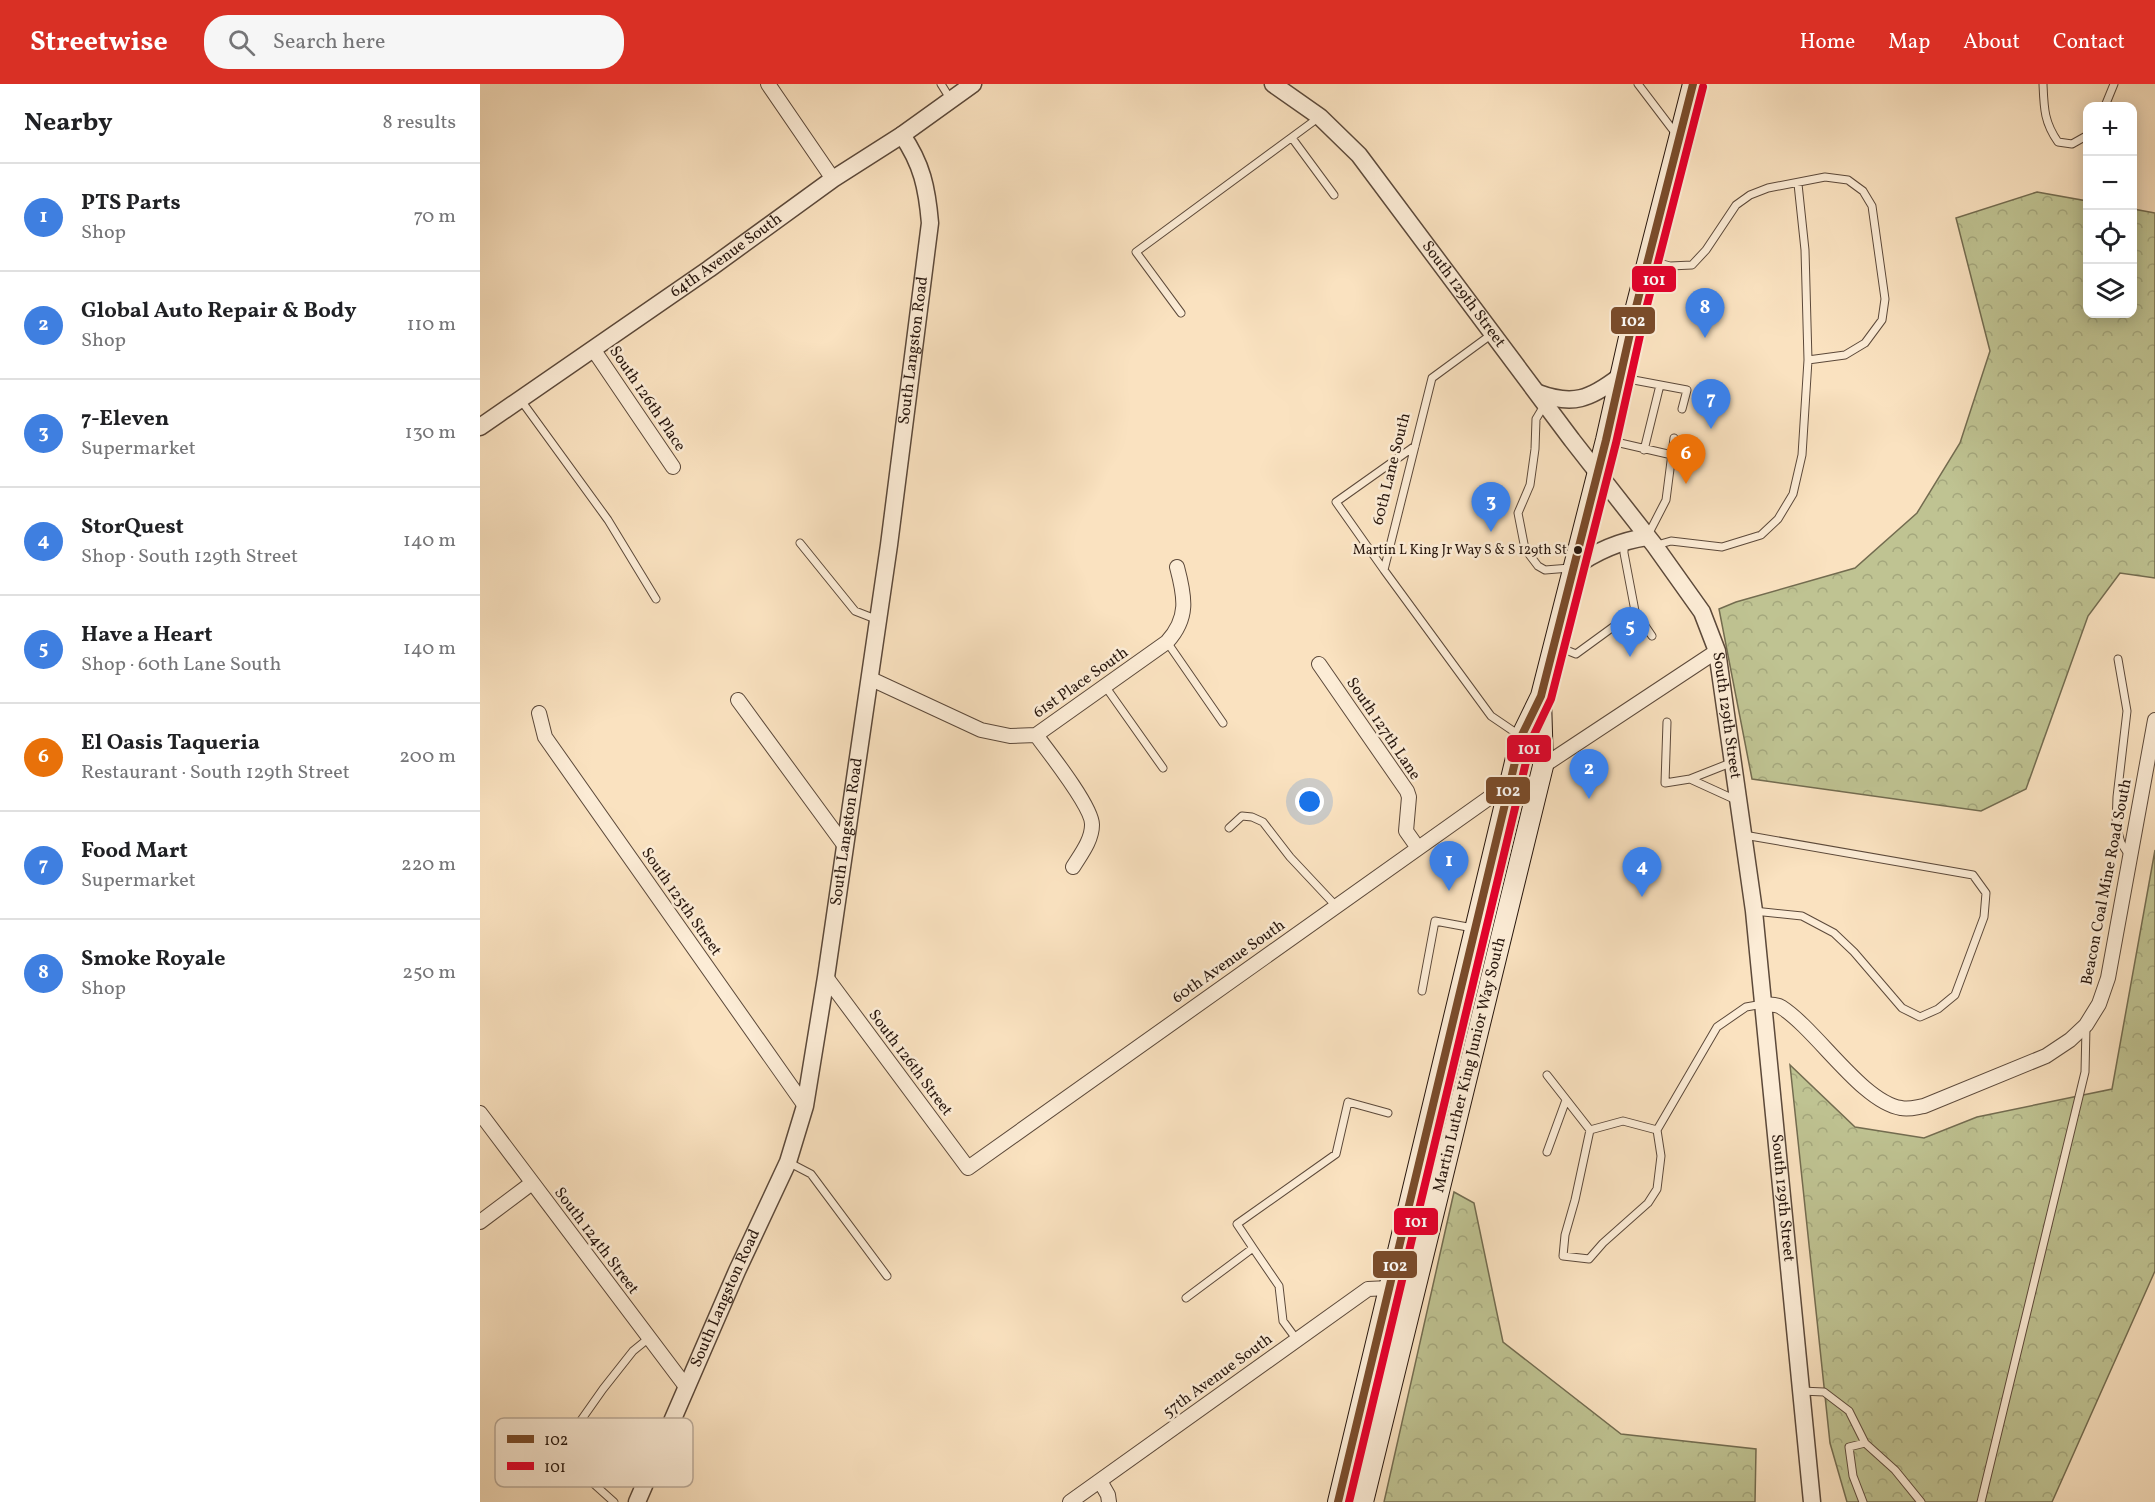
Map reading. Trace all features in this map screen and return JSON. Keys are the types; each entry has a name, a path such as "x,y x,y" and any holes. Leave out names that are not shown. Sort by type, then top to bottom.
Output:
{"main road":[{"name":"Martin Luther King Junior Way South","path":"1338,1502 1521,737 1541,696 1596,472 1606,440 1648,260 1694,84"},
{"name":"Martin Luther King Junior Way South","path":"1363,1502 1543,766 1541,696"}],"street":[{"path":"768,84 833,179"},
{"name":"64th Avenue South","path":"480,427 709,269 833,179 902,135 973,84"},
{"name":"South 129th Street","path":"1273,84 1320,117 1341,135 1365,162 1702,612 1717,651 1754,911 1812,1502"},
{"name":"South Langston Road","path":"674,1418 737,1271 788,1162 804,1106 826,978 878,620 930,223 928,194 919,164 902,135"},
{"name":"South 126th Place","path":"592,349 674,467"},
{"path":"1542,399 1567,401 1581,399 1604,389 1619,377"},
{"path":"1572,568 1600,550 1624,541 1651,542"},
{"name":"61st Place South","path":"869,678 981,730 1010,736 1036,735 1167,642 1181,622 1184,606 1183,587 1177,567"},
{"path":"1543,766 1717,651"},
{"name":"South 127th Lane","path":"1319,664 1407,791 1409,797 1406,831 1418,848"},
{"path":"738,700 845,846"},
{"name":"South 125th Street","path":"539,713 545,737 804,1106"},
{"name":"Beacon Coal Mine Road South","path":"1763,1004 1779,1006 1872,1094 1887,1104 1903,1109 1924,1106 2046,1056 2070,1040 2086,1024 2099,1004 2108,978 2155,720"},
{"path":"1036,735 1082,799 1093,822 1091,834 1073,867"},
{"name":"60th Avenue South","path":"968,1168 1510,783"},
{"name":"South 126th Street","path":"826,978 968,1168"},
{"name":"South 124th Street","path":"480,1113 687,1389"},
{"path":"480,1222 532,1184"},
{"name":"57th Avenue South","path":"1070,1502 1368,1289 1389,1288"},
{"path":"1100,1481 1108,1495 1109,1502"},
{"name":"South Langston Road","path":"638,1502 645,1487"}],"lane":[{"path":"941,84 951,100"},
{"path":"1638,84 1679,138"},
{"path":"2043,84 2048,128 2058,142 2072,144 2083,138"},
{"path":"2107,102 2114,84"},
{"path":"1181,313 1136,252 1320,117"},
{"path":"1292,138 1334,195"},
{"path":"1648,260 1670,266 1692,265 1706,250 1736,206 1750,195 1768,188 1826,177 1848,180 1863,190 1872,206 1886,299 1882,320 1865,343 1845,355 1808,360"},
{"path":"1674,438 1666,500 1651,542 1671,541 1722,547 1761,535 1778,519 1793,494 1802,455 1808,360 1805,250 1798,183"},
{"name":"60th Lane South","path":"1384,570 1432,378 1493,333"},
{"path":"1619,377 1687,390 1682,409"},
{"path":"1644,450 1660,385"},
{"path":"520,399 608,520 656,599"},
{"path":"1542,399 1536,419 1530,485 1518,513 1525,549 1538,566 1545,570 1572,568"},
{"path":"1606,440 1672,455"},
{"path":"1415,446 1336,502 1491,716 1521,737"},
{"path":"1624,541 1624,553 1635,611 1652,636"},
{"path":"800,543 855,610 878,620"},
{"path":"1554,645 1576,654 1635,611"},
{"path":"1167,642 1223,723"},
{"path":"2118,659 2127,711 2116,825 2121,843 2130,857"},
{"path":"1105,686 1163,768"},
{"path":"1667,722 1665,783 1690,778 1733,762"},
{"path":"1690,778 1738,801"},
{"path":"1229,828 1242,816 1263,822 1290,856 1336,906"},
{"path":"1743,835 1973,875 1986,893 1984,917 1955,995 1938,1009 1920,1017 1902,1008 1854,952 1834,933 1802,916 1754,911"},
{"path":"1422,991 1436,921 1475,929"},
{"path":"1590,1130 1565,1235 1563,1256 1589,1259 1603,1243 1648,1203 1657,1189 1661,1156 1657,1130 1717,1027 1746,1007 1763,1004"},
{"path":"1981,1502 2085,1072 2086,1024"},
{"path":"1547,1075 1590,1130"},
{"path":"1547,1152 1566,1100"},
{"path":"1297,1340 1283,1322 1279,1286 1237,1224 1336,1154 1348,1102 1388,1113"},
{"path":"1590,1130 1623,1121 1657,1130"},
{"path":"788,1162 811,1174 887,1276"},
{"path":"1186,1298 1253,1248"},
{"path":"583,1418 633,1351 649,1338"},
{"path":"1800,1391 1824,1392 1849,1412 1865,1443 1895,1470 1921,1502"},
{"path":"1863,1502 1853,1476 1849,1447 1865,1443"},
{"path":"597,1487 614,1502"}],"green space":[{"path":"2037,192 2083,200 2083,318 2137,318 2137,210 2155,213 2155,578 2120,573 2088,616 2026,789 1981,811 1752,779 1719,609 1855,568 1917,513 1960,443 1990,351 1956,218"},
{"path":"2155,850 2155,1271 2052,1502 1847,1502 1830,1443 1790,1065 1855,1127 1924,1138 1977,1117 2112,1089"},
{"path":"1454,1192 1474,1203 1503,1342 1621,1434 1756,1449 1755,1502 1384,1502"}],"transit line":[{"name":"102","path":"1338,1502 1521,737 1541,696 1693,84"},
{"name":"101","path":"1349,1502 1531,741 1551,699 1616,443 1645,313 1703,87"}],"place":[{"name":"Smoke Royale","path":"1705,338"},
{"name":"Food Mart","path":"1711,429"},
{"name":"El Oasis Taqueria","path":"1686,484"},
{"name":"7-Eleven","path":"1491,532"},
{"name":"Martin L King Jr Way S & S 129th St","path":"1578,550"},
{"name":"Have a Heart","path":"1630,657"},
{"name":"Global Auto Repair & Body","path":"1589,799"},
{"name":"PTS Parts","path":"1449,891"},
{"name":"StorQuest","path":"1642,897"}]}
